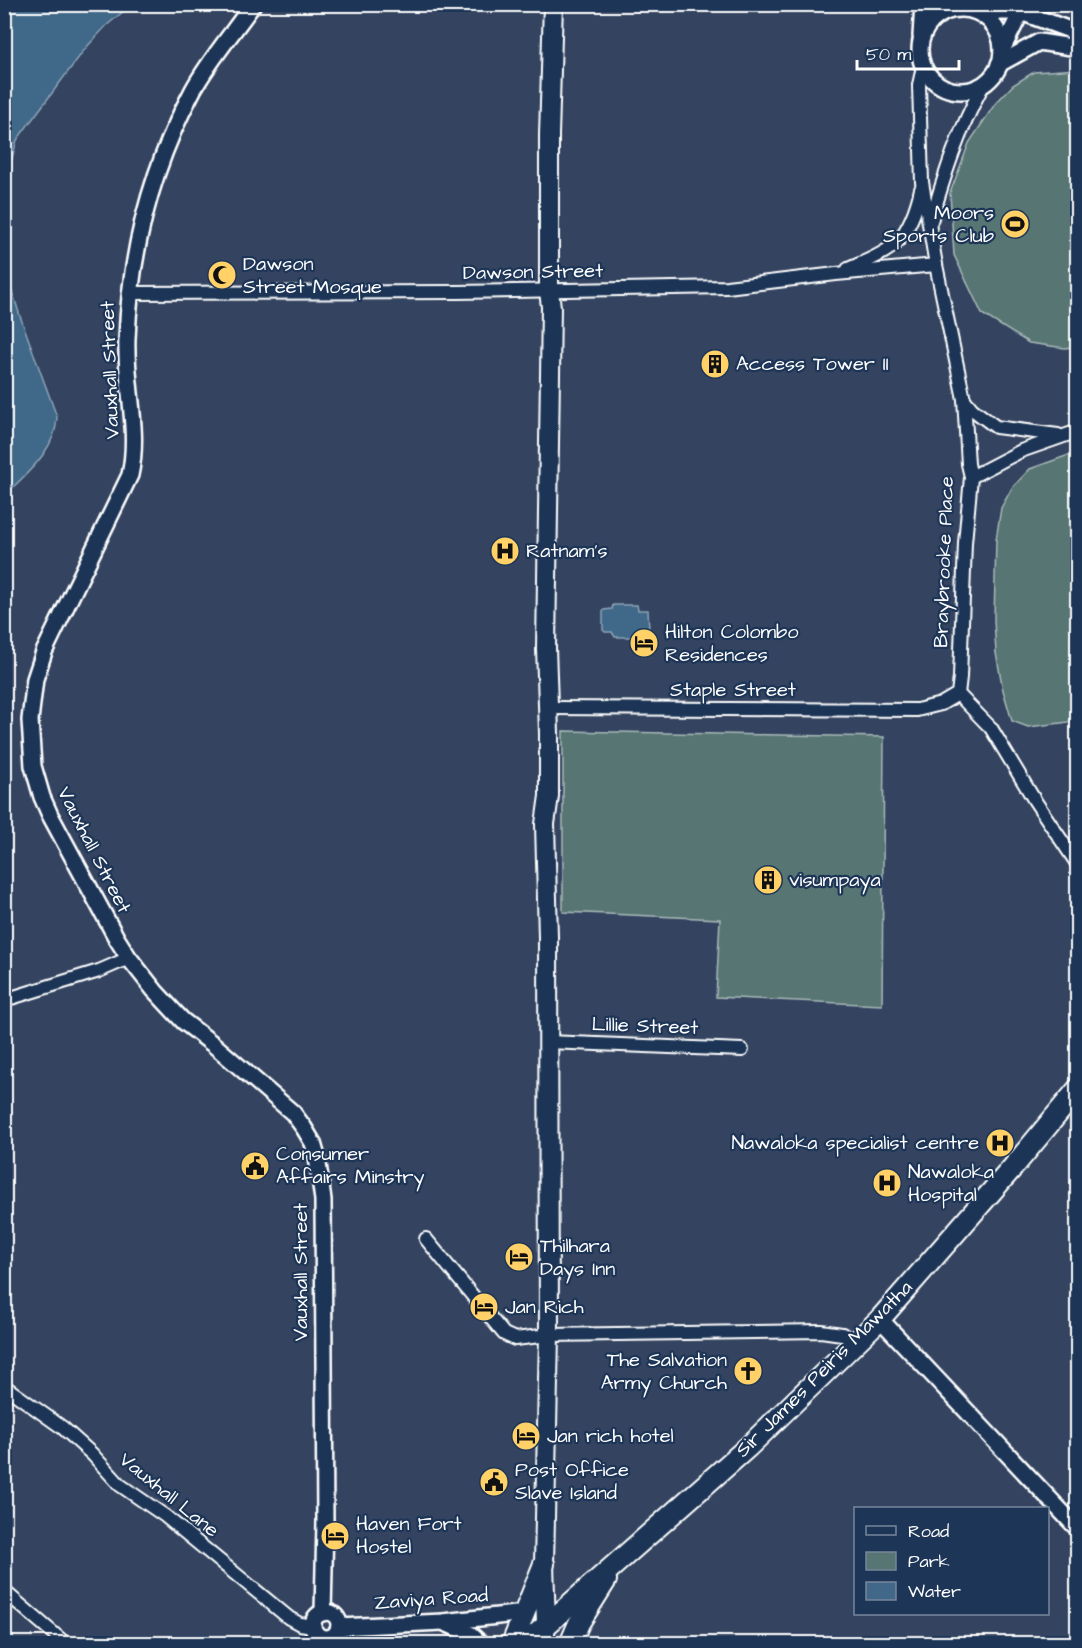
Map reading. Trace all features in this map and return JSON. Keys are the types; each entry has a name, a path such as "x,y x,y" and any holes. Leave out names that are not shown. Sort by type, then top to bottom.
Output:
{"highway":[{"name":"Sir James Peiris Mawatha","path":"525,1644 748,1446 880,1318 1014,1166 1077,1089"},
{"path":"570,1644 579,1623 622,1558"},
{"path":"512,1644 544,1564"}],"main road":[{"path":"543,1644 546,1623 544,1564 549,1335 548,937 545,824 549,796 546,638 551,307 549,291 549,135 553,4"}],"street":[{"name":"Vauxhall Street","path":"253,4 209,64 194,89 162,160 141,226 129,293 127,343 134,454 130,475 44,652 35,679 30,720 33,766 42,797 88,886 129,958 183,1021 293,1113 313,1143 323,1200 325,1522 323,1612"},
{"path":"923,4 920,58 923,67 930,79 956,92 970,91 983,85 993,76 1023,8"},
{"path":"921,39 927,27 937,17 949,10 963,9 976,12 1023,8 1077,33"},
{"path":"976,12 995,27 1000,38 1001,57"},
{"path":"1001,57 1039,42 1077,48"},
{"name":"Braybrooke Place","path":"923,67 919,85 922,182 936,265 964,399 968,464 971,477 965,543 960,676 957,694"},
{"path":"930,225 964,120 983,85"},
{"path":"836,274 868,260 897,242 916,208 922,182"},
{"name":"Dawson Street","path":"129,293 549,291 727,287 936,265"},
{"path":"964,399 972,409 996,428 1062,436"},
{"path":"971,477 1021,451 1077,431"},
{"path":"957,694 991,728 1077,865"},
{"name":"Staple Street","path":"549,708 917,711 941,704 957,694"},
{"path":"4,998 11,998 99,971 129,958"},
{"name":"Lillie Street","path":"548,1042 742,1050"},
{"path":"426,1239 504,1334 516,1339 549,1335 821,1331 842,1334 856,1342"},
{"path":"880,1318 1077,1529"},
{"name":"Vauxhall Lane","path":"4,1386 63,1428 92,1454 120,1485 165,1516 311,1634"},
{"path":"4,1591 66,1644"},
{"path":"323,1612 335,1615 339,1627 335,1635 327,1638 311,1634 315,1617 323,1612"},
{"name":"Zaviya Road","path":"339,1627 443,1622 525,1613"},
{"path":"443,1622 470,1634 481,1644"},
{"path":"579,1623 584,1644"}],"green space":[{"name":"Moors Sports Club","path":"1077,69 1078,346 1065,348 1029,343 982,314 954,255 950,193 969,143 995,104 1013,85 1034,72"},
{"path":"1077,452 1077,721 1028,727 1012,721 996,653 994,620 996,540 1001,508 1012,488 1030,469"},
{"path":"563,731 884,737 882,1005 716,997 720,919 563,912"}],"water":[{"path":"5,4 131,5 106,26 85,49 17,140 5,184"},
{"path":"4,265 57,417 52,440 46,450 5,495"},
{"path":"613,605 637,605 638,610 648,610 649,631 637,633 635,637 615,637 612,632 605,632 603,612 612,609"}],"place":[{"name":"Moors Sports Club","path":"1015,224"},
{"name":"Dawson Street Mosque","path":"222,275"},
{"name":"Access Tower II","path":"715,364"},
{"name":"Ratnam's","path":"505,551"},
{"name":"Hilton Colombo Residences","path":"644,643"},
{"name":"visumpaya","path":"768,880"},
{"name":"Nawaloka specialist centre","path":"1000,1143"},
{"name":"Consumer Affairs Minstry","path":"255,1166"},
{"name":"Nawaloka Hospital","path":"887,1183"},
{"name":"Thilhara Days Inn","path":"519,1257"},
{"name":"Jan Rich","path":"484,1307"},
{"name":"The Salvation Army Church","path":"748,1371"},
{"name":"Jan rich hotel","path":"526,1436"},
{"name":"Post Office Slave Island","path":"494,1482"},
{"name":"Haven Fort Hostel","path":"335,1536"}]}
